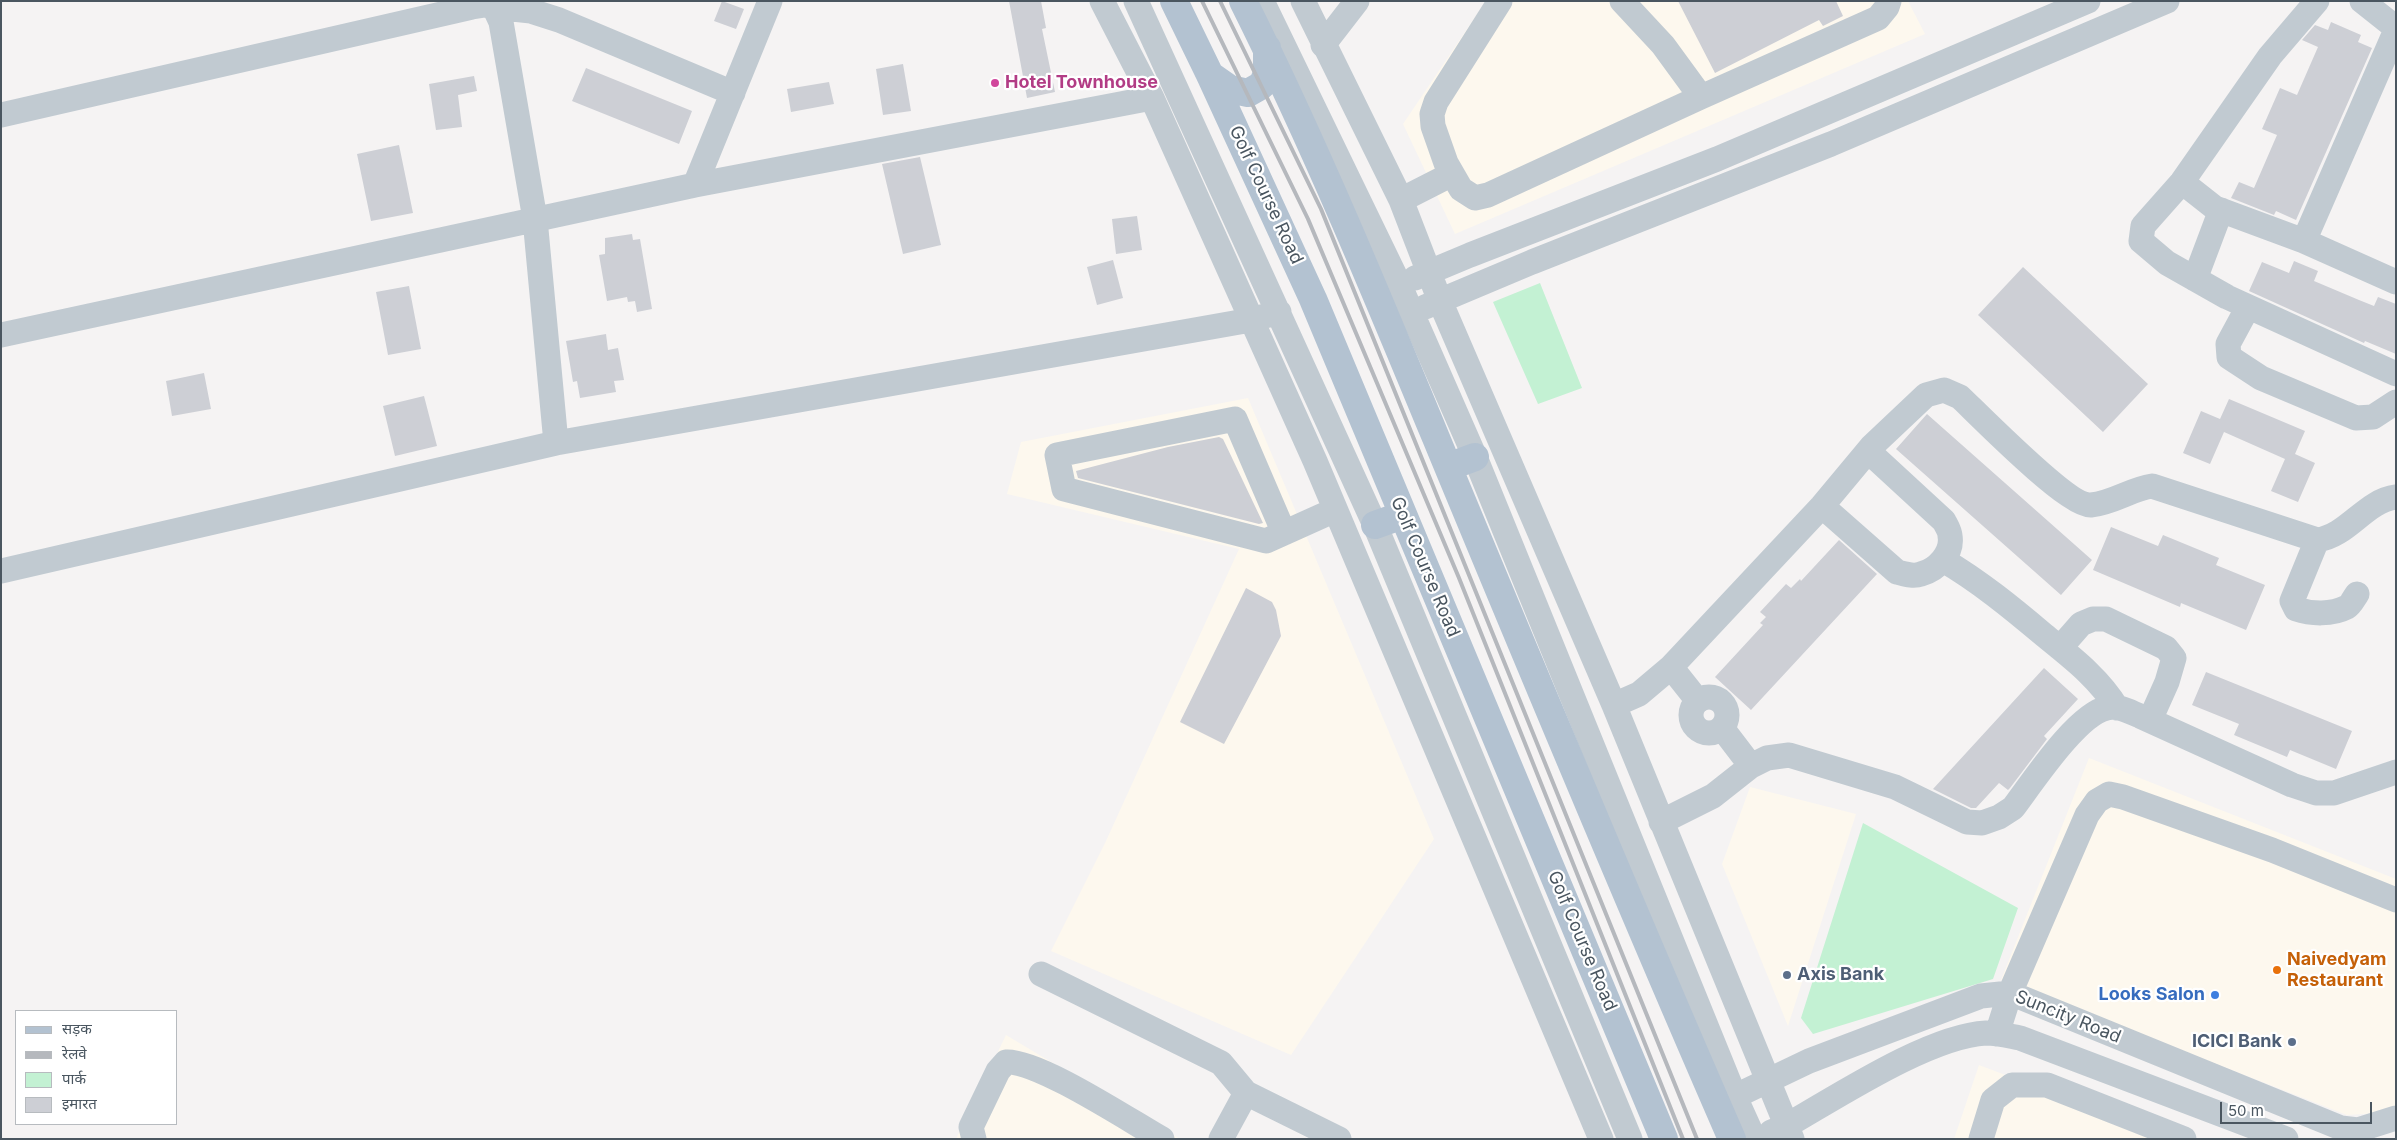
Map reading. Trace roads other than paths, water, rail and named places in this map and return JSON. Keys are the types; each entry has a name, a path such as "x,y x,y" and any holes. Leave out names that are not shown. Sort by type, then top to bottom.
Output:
{"main road":[{"name":"Golf Course Road","path":"1174,1 1313,299 1664,1139"},
{"path":"1243,1 1267,48 1359,255 1599,831 1726,1101 1732,1139"},
{"path":"1210,75 1230,89 1248,93 1262,85 1267,74 1267,48"},
{"path":"1448,466 1475,457"},
{"path":"1375,526 1403,515"}],"street":[{"path":"695,185 770,1"},
{"path":"1102,1 1152,98 1335,510 1601,1139"},
{"path":"1136,1 1375,526 1630,1139"},
{"path":"1262,1 1400,286 1410,314 1475,457 1726,1101 1754,1139"},
{"path":"1303,1 1323,45 1408,189 1440,301 1614,705 1789,1132"},
{"path":"1323,45 1357,1"},
{"path":"1500,1 1436,102 1432,114 1433,126 1449,169 1461,189 1475,198 1488,196 1701,97 1878,18 1889,1"},
{"path":"1622,1 1663,45 1701,97"},
{"path":"1400,286 1430,271 1717,159 1817,117 2043,10 2088,1"},
{"path":"2317,1 2270,56 2182,182 2143,226 2141,241 2167,263 2248,307 2396,374"},
{"path":"2304,241 2396,29 2362,1"},
{"path":"1410,314 1532,262 1831,144 2160,3"},
{"path":"1,115 485,5 531,11 559,20 733,93"},
{"path":"494,6 501,22 535,219 556,443"},
{"path":"2043,10 2054,48"},
{"path":"1,335 695,185 1152,98"},
{"path":"1817,117 1831,144"},
{"path":"1717,159 1728,186"},
{"path":"1408,189 1449,169"},
{"path":"2182,182 2221,210 2304,241 2396,282"},
{"path":"2195,279 2221,210"},
{"path":"2248,307 2228,344 2229,357 2261,378 2356,418 2373,417 2396,402"},
{"path":"1,571 556,443 1251,320 1278,312"},
{"path":"1614,705 1639,694 1672,667 1822,506 1868,451 1926,395 1944,390 1960,397 2057,488 2075,501 2089,506 2108,502 2140,488 2152,486 2317,540 2330,538 2380,501 2396,497"},
{"path":"1284,532 1235,419 1057,455 1064,489 1266,541 1335,510"},
{"path":"1822,506 1897,572 1909,575 1920,574 1943,560 1948,553 1950,535 1944,521 1868,451"},
{"path":"2317,540 2292,601 2296,609 2308,613 2332,611 2349,606 2357,594"},
{"path":"1943,560 2011,607 2060,648 2097,682 2117,708"},
{"path":"2060,648 2081,624 2093,619 2106,619 2166,648 2174,658 2167,682 2150,720"},
{"path":"1672,667 1698,701 1709,697 1720,702 1727,718 1722,728 1751,766"},
{"path":"1661,822 1713,796 1751,766 1767,758 1790,755 1895,787 1967,822 1982,823 1999,817 2013,808 2078,726 2091,714 2107,707 2117,708 2150,720 2292,785 2316,793 2334,793 2396,772"},
{"path":"1997,1034 2010,993 2087,815 2097,801 2109,794 2123,797 2272,850 2396,900"},
{"path":"1041,974 1221,1063 1246,1093 1339,1139"},
{"name":"Suncity Road","path":"1726,1101 1809,1061 1981,996 2010,993 2341,1128 2365,1129 2396,1118"},
{"name":"Suncity Road","path":"1754,1139 1789,1132 1921,1052 1970,1035 1997,1034 2020,1038 2286,1139"},
{"path":"974,1139 972,1126 998,1071 1006,1062 1015,1062 1056,1078 1162,1139"},
{"path":"1981,1139 1993,1100 2012,1084 2047,1085 2184,1139"},
{"path":"1221,1139 1246,1093"}],"railway":[{"path":"1202,1 1308,219 1459,578 1683,1139"},
{"path":"1220,1 1321,209 1697,1139"}],"place":[{"name":"Hotel Townhouse","path":"995,83"},
{"name":"Naivedyam Restaurant","path":"2277,970"},
{"name":"Axis Bank","path":"1787,975"},
{"name":"Looks Salon","path":"2215,995"},
{"name":"ICICI Bank","path":"2292,1042"}]}
